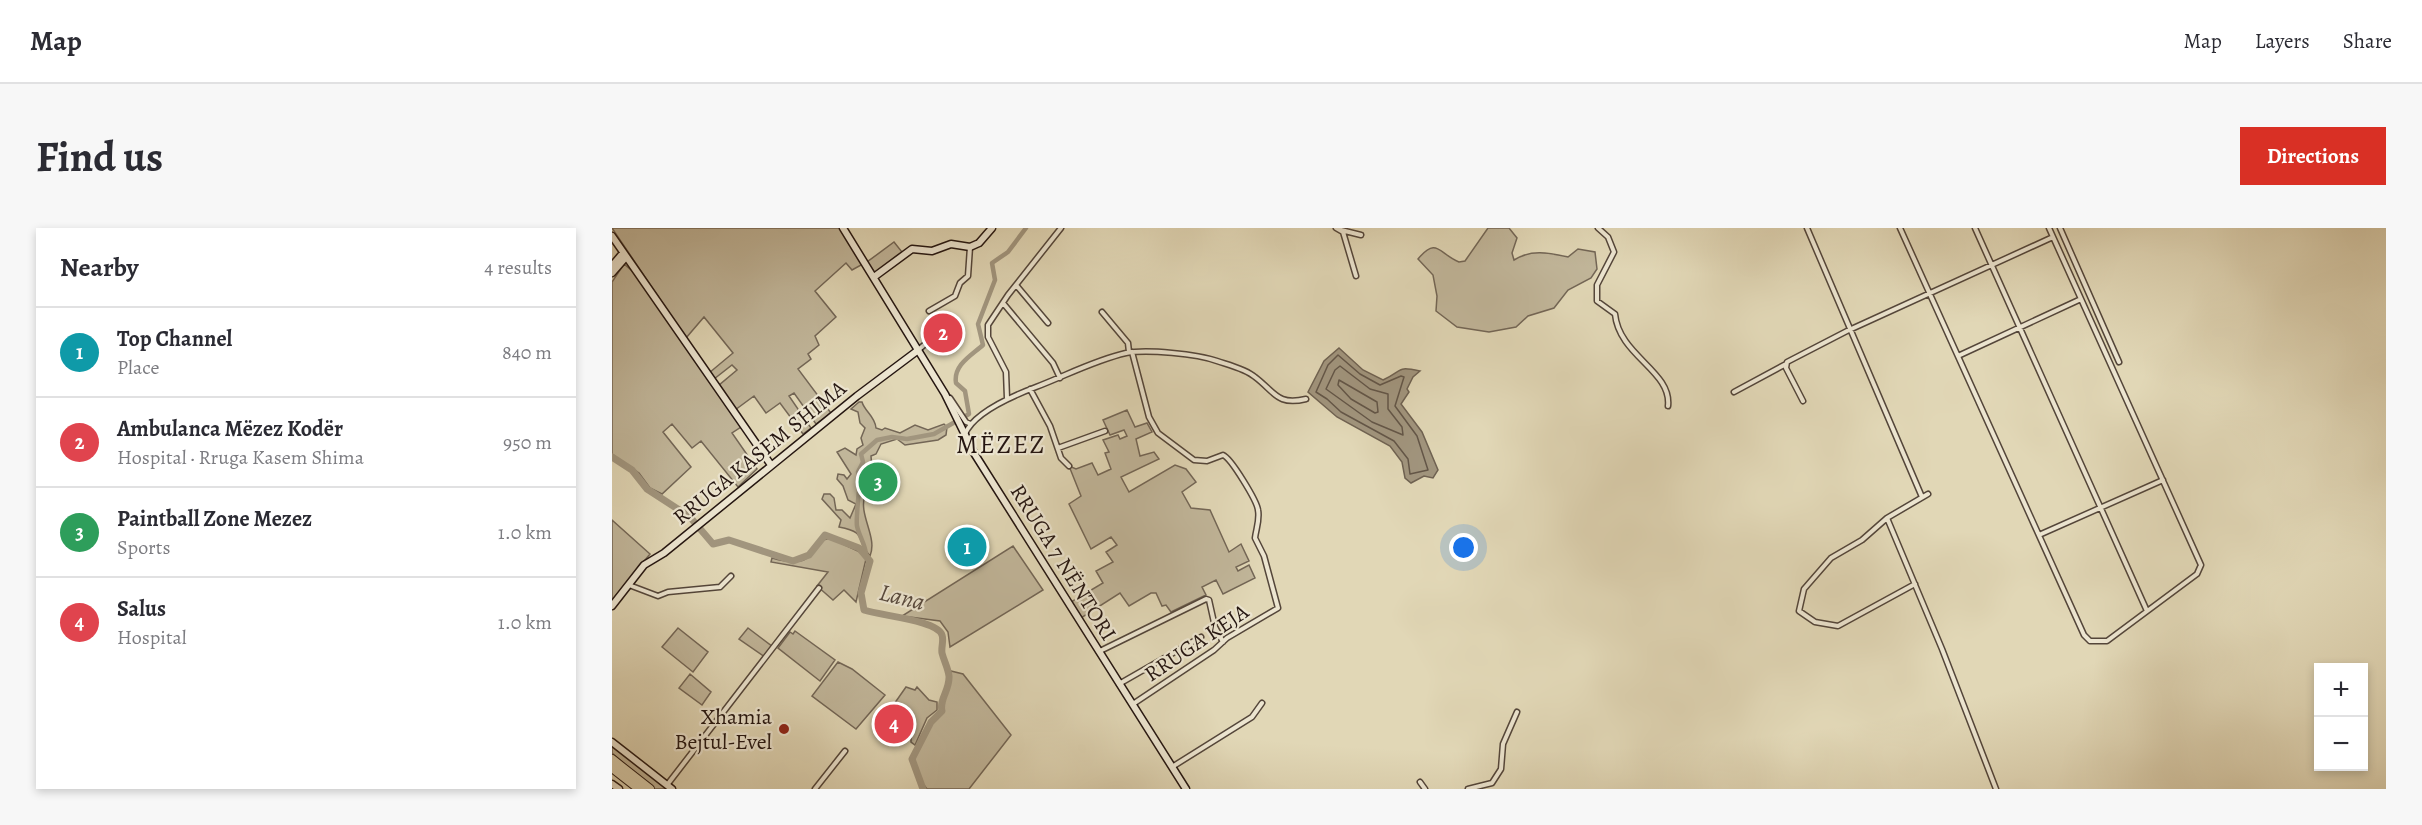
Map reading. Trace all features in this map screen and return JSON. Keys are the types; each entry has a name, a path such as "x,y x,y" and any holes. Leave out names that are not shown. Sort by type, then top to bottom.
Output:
{"highway":[{"path":"612,759 650,789"},
{"path":"612,768 639,789"}],"main road":[{"name":"RRUGA 7 NËNTORI","path":"843,228 961,420 965,435 1186,789"},
{"path":"874,277 912,249 932,250 950,244 970,247 980,243 992,228"},
{"path":"612,236 771,465"},
{"path":"612,266 624,255"},
{"path":"612,273 624,255"},
{"name":"RRUGA KASEM SHIMA","path":"612,606 644,565 664,553 771,465 917,351"},
{"path":"612,742 670,787"},
{"path":"612,784 619,789"}],"street":[{"path":"1007,398 1006,372 987,331 1003,303 1061,228"},
{"path":"1598,228 1608,237 1614,252 1597,285 1597,301 1615,314 1617,331 1636,357 1665,384 1668,406"},
{"path":"1807,228 1922,497"},
{"path":"1900,228 2084,635 2090,641 2107,641 2197,574 2201,568 2049,228"},
{"path":"1976,228 2147,611"},
{"path":"2060,228 2119,362"},
{"path":"1338,229 1361,236"},
{"path":"1338,229 1356,276"},
{"path":"1734,392 1851,330 2053,237"},
{"path":"929,311 955,296 960,283 968,276 970,247"},
{"path":"1016,285 1048,323"},
{"path":"1958,356 2081,299"},
{"path":"1003,303 1053,363 1060,378"},
{"path":"1102,312 1128,343 1131,352"},
{"name":"RRUGA KASEM SHIMA","path":"917,351 937,334"},
{"path":"965,435 972,424 1007,398 1131,352 1187,354 1216,361 1255,376 1284,400 1296,402 1306,399"},
{"name":"RRUGA KEJA","path":"1131,352 1149,417 1158,434 1194,460 1207,462 1223,455 1232,461 1258,507 1255,538 1264,556 1278,608 1223,642 1133,705"},
{"path":"1786,364 1803,400"},
{"path":"1030,389 1069,466"},
{"path":"961,420 972,424"},
{"path":"1058,448 1105,431"},
{"path":"2039,535 2163,480"},
{"path":"1915,584 1838,626 1815,622 1799,611 1804,589 1831,558 1862,540 1887,518 1928,494"},
{"path":"1887,518 1996,789"},
{"path":"628,585 658,596 668,592 720,587 731,576"},
{"path":"670,787 819,588"},
{"path":"1099,652 1206,599 1209,600 1215,627 1223,642"},
{"path":"1119,684 1201,637"},
{"path":"1172,767 1252,717 1262,702"},
{"path":"1468,789 1492,783 1501,769 1503,744 1517,712"},
{"path":"815,789 845,751"},
{"path":"1420,782 1425,789"}],"shaded area":[{"path":"612,228 841,228 863,264 852,270 846,263 815,291 836,317 815,336 819,345 808,354 811,359 798,369 831,413 816,424 794,393 789,396 811,428 803,434 780,403 766,413 754,396 735,410 718,386 737,370 732,365 714,379 709,373 733,353 704,317 686,338"},
{"path":"1488,228 1509,228 1517,238 1512,253 1514,260 1534,253 1568,257 1578,249 1595,252 1597,269 1591,278 1568,290 1554,308 1528,316 1516,327 1489,332 1457,327 1436,311 1437,296 1433,275 1418,259 1424,252 1434,248 1459,262 1465,261"},
{"path":"894,242 902,252 875,273 867,262"},
{"path":"624,264 637,275 741,427 732,433 757,469 738,487 701,441 692,448 672,424 663,432 691,467 662,494 650,488 639,473 612,454 612,282"},
{"path":"862,402 872,417 876,428 882,430 885,428 900,433 915,425 928,430 944,424 947,427 946,435 938,440 905,445 897,439 881,444 876,454 871,456 872,468 880,463 893,485 868,500 865,495 864,510 872,541 870,556 858,534 839,527 841,520 822,499 824,494 830,494 834,498 836,510 842,510 850,518 856,504 848,500 843,486 837,479 838,474 844,475 847,479 851,474 837,452 845,448 856,455 857,449 863,445 861,438 865,428 860,423 858,412 851,409"},
{"path":"1127,410 1135,427 1147,423 1152,432 1136,439 1140,456 1154,452 1159,459 1121,477 1129,492 1175,465 1186,469 1196,482 1182,492 1191,508 1210,510 1229,552 1241,544 1249,561 1236,567 1238,571 1249,565 1255,578 1223,594 1216,580 1202,587 1206,595 1171,612 1166,605 1162,606 1156,593 1151,593 1129,606 1120,593 1081,618 1071,602 1103,583 1096,571 1113,562 1106,552 1117,545 1111,537 1091,549 1069,504 1081,496 1069,466 1076,469 1092,463 1098,475 1111,469 1105,453 1109,452 1103,440 1118,435 1120,439 1127,436 1124,430 1110,435 1103,420"},
{"path":"612,520 650,554 612,600"},
{"path":"830,538 860,552 866,559 856,602 844,590 833,600 817,586 828,572 771,562 772,558 788,561 805,559 817,545"},
{"path":"1013,546 1043,590 950,647 948,632 940,621 902,616"},
{"path":"678,628 708,652 693,672 662,647"},
{"path":"748,628 773,647 765,657 739,639"},
{"path":"795,631 835,660 820,681 778,648 790,632 793,634"},
{"path":"838,662 852,669 885,695 856,729 812,696"},
{"path":"951,671 963,674 1011,735 969,789 927,789 920,780 914,758 931,724 943,712"},
{"path":"690,674 711,692 702,705 679,688"},
{"path":"906,687 915,690 917,687 929,700 937,702 937,710 927,718 915,745 911,742 911,732 887,714"},
{"path":"612,746 667,789 653,789 612,753"}],"water":[{"path":"1339,348 1363,370 1383,380 1403,369 1420,371 1413,377 1407,389 1409,392 1401,404 1422,432 1438,470 1433,478 1424,476 1411,483 1405,478 1402,462 1390,446 1337,417 1308,392 1324,361"}],"waterway":[{"path":"866,554 857,523 861,478 858,472 863,462 861,454 877,440 892,437 907,439 934,434 969,414 965,391 956,383 957,371 964,361 983,345 978,324 995,280 992,263 1008,252 1026,228"},
{"name":"Lana","path":"612,457 632,470 647,489 690,517 713,544 729,540 793,561 809,555 825,535 859,548 870,561 861,593 864,610 920,622 938,630 943,637 942,653 949,681 942,702 942,711 931,722 912,759 923,789"}],"place":[{"name":"Ambulanca Mëzez Kodër","path":"943,333"},
{"name":"Paintball Zone Mezez","path":"878,482"},
{"name":"Top Channel","path":"967,547"},
{"name":"Salus","path":"894,724"},
{"name":"Xhamia Bejtul-Evel","path":"784,729"}],"district":[{"name":"MËZEZ","path":"1001,444"}]}
